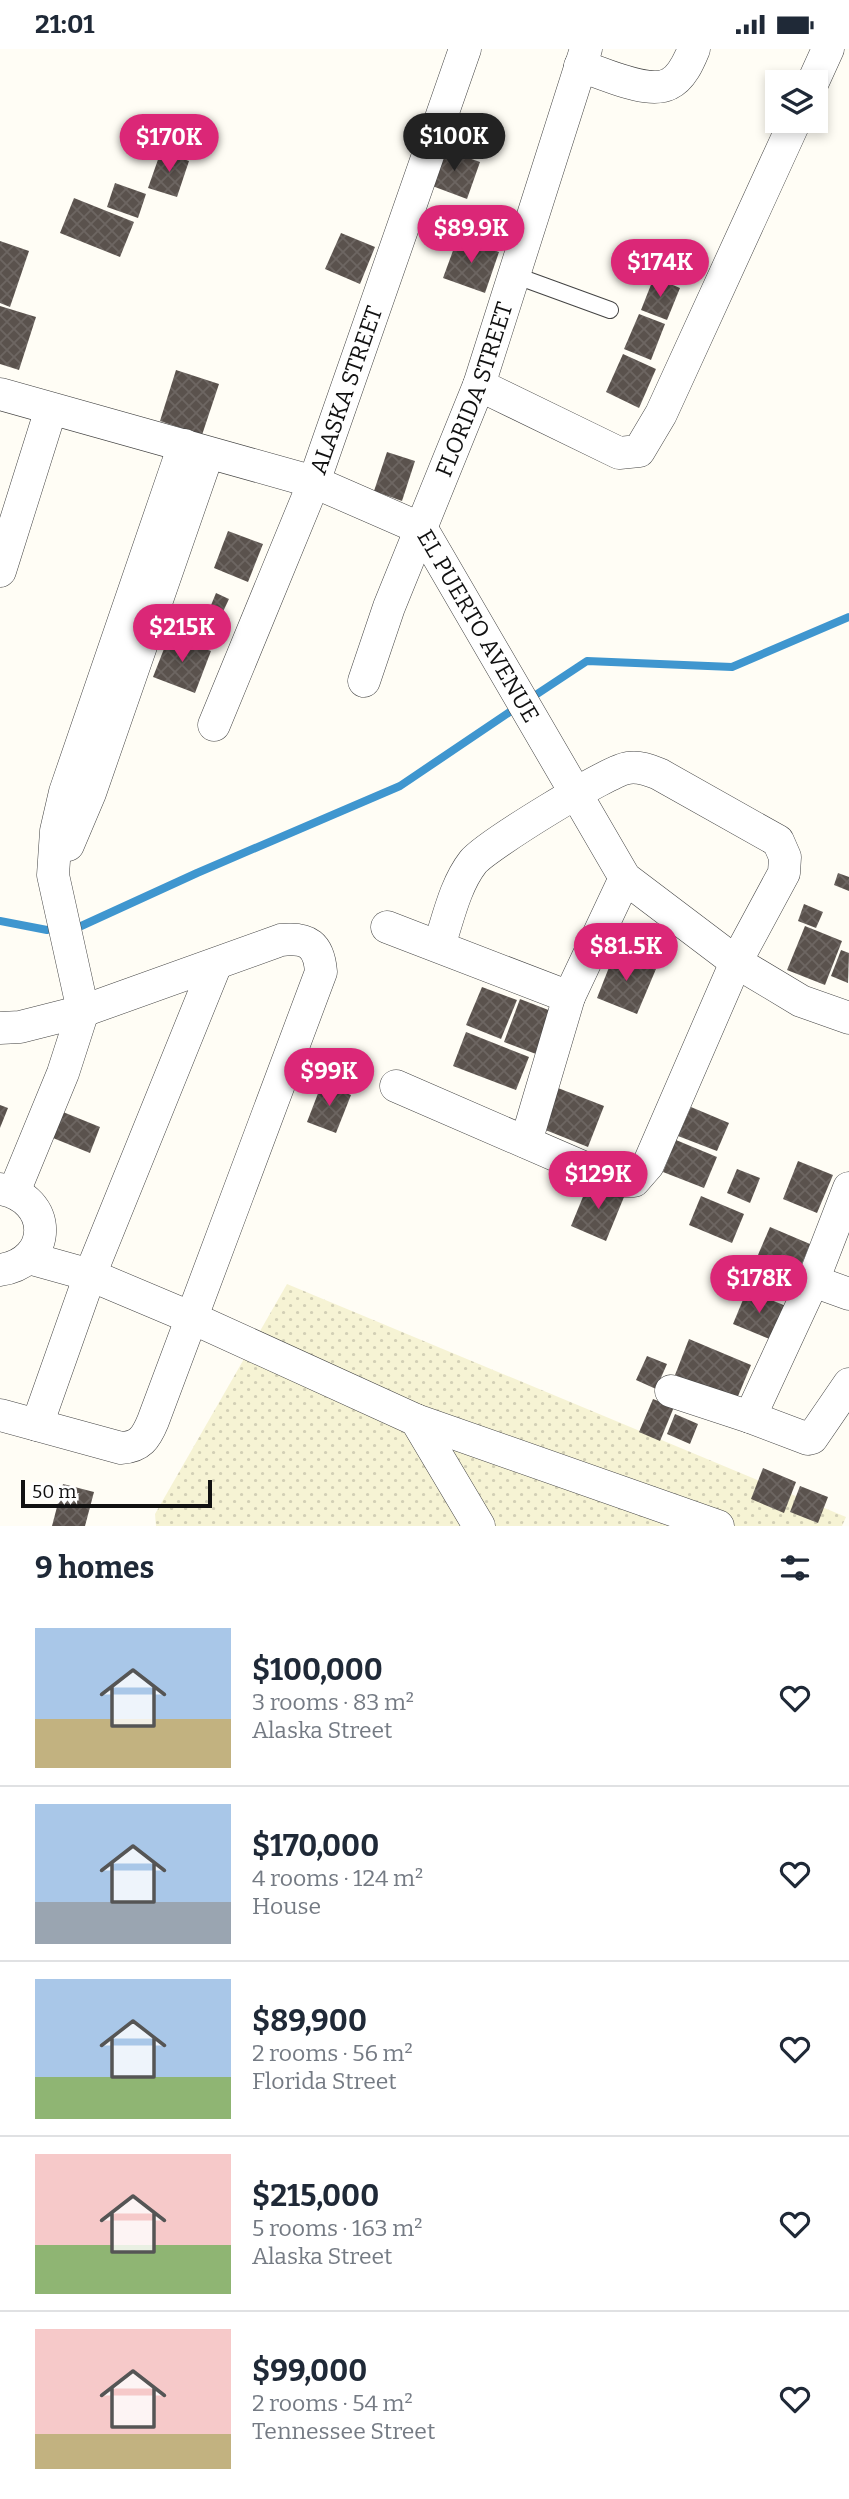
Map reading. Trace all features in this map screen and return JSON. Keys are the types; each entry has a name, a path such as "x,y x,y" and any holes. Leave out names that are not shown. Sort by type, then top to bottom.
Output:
{"street":[{"name":"ALASKA STREET","path":"214,725 314,482 465,49"},
{"path":"583,57 650,89 670,84 686,67 694,49"},
{"path":"818,70 828,49"},
{"name":"FLORIDA STREET","path":"364,681 389,607 479,385 583,57"},
{"path":"479,385 619,453 639,451 661,414 790,133"},
{"name":"EL PUERTO AVENUE","path":"0,394 314,482 422,529 625,878 736,962 800,1001 849,1018"},
{"path":"0,571 51,409"},
{"path":"0,1270 17,1267 30,1258 38,1244 40,1228 37,1213 27,1200 7,1190 63,1073 83,1011 53,875 56,831 65,792 196,449"},
{"path":"396,1086 615,1181 634,1181 648,1165 736,962 784,873 785,856 778,841 659,773 643,768 627,768 575,795 492,847 473,862 458,891 439,946"},
{"path":"526,1142 569,997 625,878"},
{"path":"387,927 569,997"},
{"path":"0,1028 20,1027 83,1011 281,940 296,939 311,945 320,956 321,972 153,1421 142,1442 132,1448 121,1448 0,1415"},
{"path":"37,1425 90,1275 216,964"},
{"path":"750,1417 813,1281 849,1188"},
{"path":"30,1258 90,1275 192,1318 416,1420 718,1526"},
{"path":"813,1281 849,1294"},
{"path":"671,1391 808,1439 812,1438 849,1384"},
{"path":"416,1420 479,1526"}],"lane":[{"path":"514,275 610,310"}],"shaded area":[{"path":"287,1284 846,1517 842,1526 156,1526 155,1514"}],"building":[{"path":"440,148 480,162 467,199 427,184"},
{"path":"161,151 189,161 177,197 148,188"},
{"path":"115,183 146,194 138,218 107,207"},
{"path":"74,198 134,222 120,257 60,233"},
{"path":"341,233 375,247 360,284 325,269"},
{"path":"458,237 499,252 485,293 443,278"},
{"path":"0,241 29,251 10,307 0,303"},
{"path":"654,277 680,288 667,320 641,310"},
{"path":"0,306 36,317 19,370 0,364"},
{"path":"639,314 665,324 651,360 624,349"},
{"path":"623,354 656,369 639,408 606,392"},
{"path":"176,370 219,384 202,435 160,421"},
{"path":"387,452 415,461 402,501 374,491"},
{"path":"228,531 263,544 248,582 214,568"},
{"path":"216,593 229,599 221,616 209,610"},
{"path":"169,636 211,651 195,693 153,677"},
{"path":"838,873 849,877 849,891 834,885"},
{"path":"804,904 823,912 816,928 798,921"},
{"path":"805,926 842,941 825,985 787,970"},
{"path":"841,950 849,953 848,983 831,976"},
{"path":"615,952 656,969 637,1014 597,998"},
{"path":"482,987 517,1000 501,1039 466,1025"},
{"path":"520,999 551,1011 536,1054 504,1042"},
{"path":"466,1032 529,1057 516,1090 453,1066"},
{"path":"322,1083 351,1095 336,1133 307,1122"},
{"path":"558,1088 604,1106 588,1147 543,1129"},
{"path":"0,1105 8,1108 0,1128"},
{"path":"691,1107 729,1123 717,1151 678,1136"},
{"path":"63,1112 100,1127 90,1153 53,1138"},
{"path":"676,1140 717,1157 704,1188 663,1172"},
{"path":"798,1161 833,1175 817,1213 783,1199"},
{"path":"737,1169 760,1178 750,1203 727,1193"},
{"path":"589,1182 624,1197 606,1241 571,1226"},
{"path":"701,1196 744,1214 732,1243 689,1225"},
{"path":"770,1227 810,1244 795,1281 754,1264"},
{"path":"747,1290 786,1306 772,1340 733,1324"},
{"path":"689,1339 751,1365 736,1401 675,1375"},
{"path":"647,1356 667,1364 656,1389 636,1380"},
{"path":"653,1399 674,1407 660,1441 639,1432"},
{"path":"675,1414 698,1424 690,1444 667,1434"},
{"path":"763,1468 796,1482 784,1513 751,1499"},
{"path":"63,1484 94,1492 85,1526 52,1526"},
{"path":"800,1486 828,1497 818,1523 790,1512"}],"waterway":[{"path":"528,700 587,661 732,667 849,617"},
{"path":"79,927 400,786 517,707"},
{"path":"0,921 47,930"}]}
